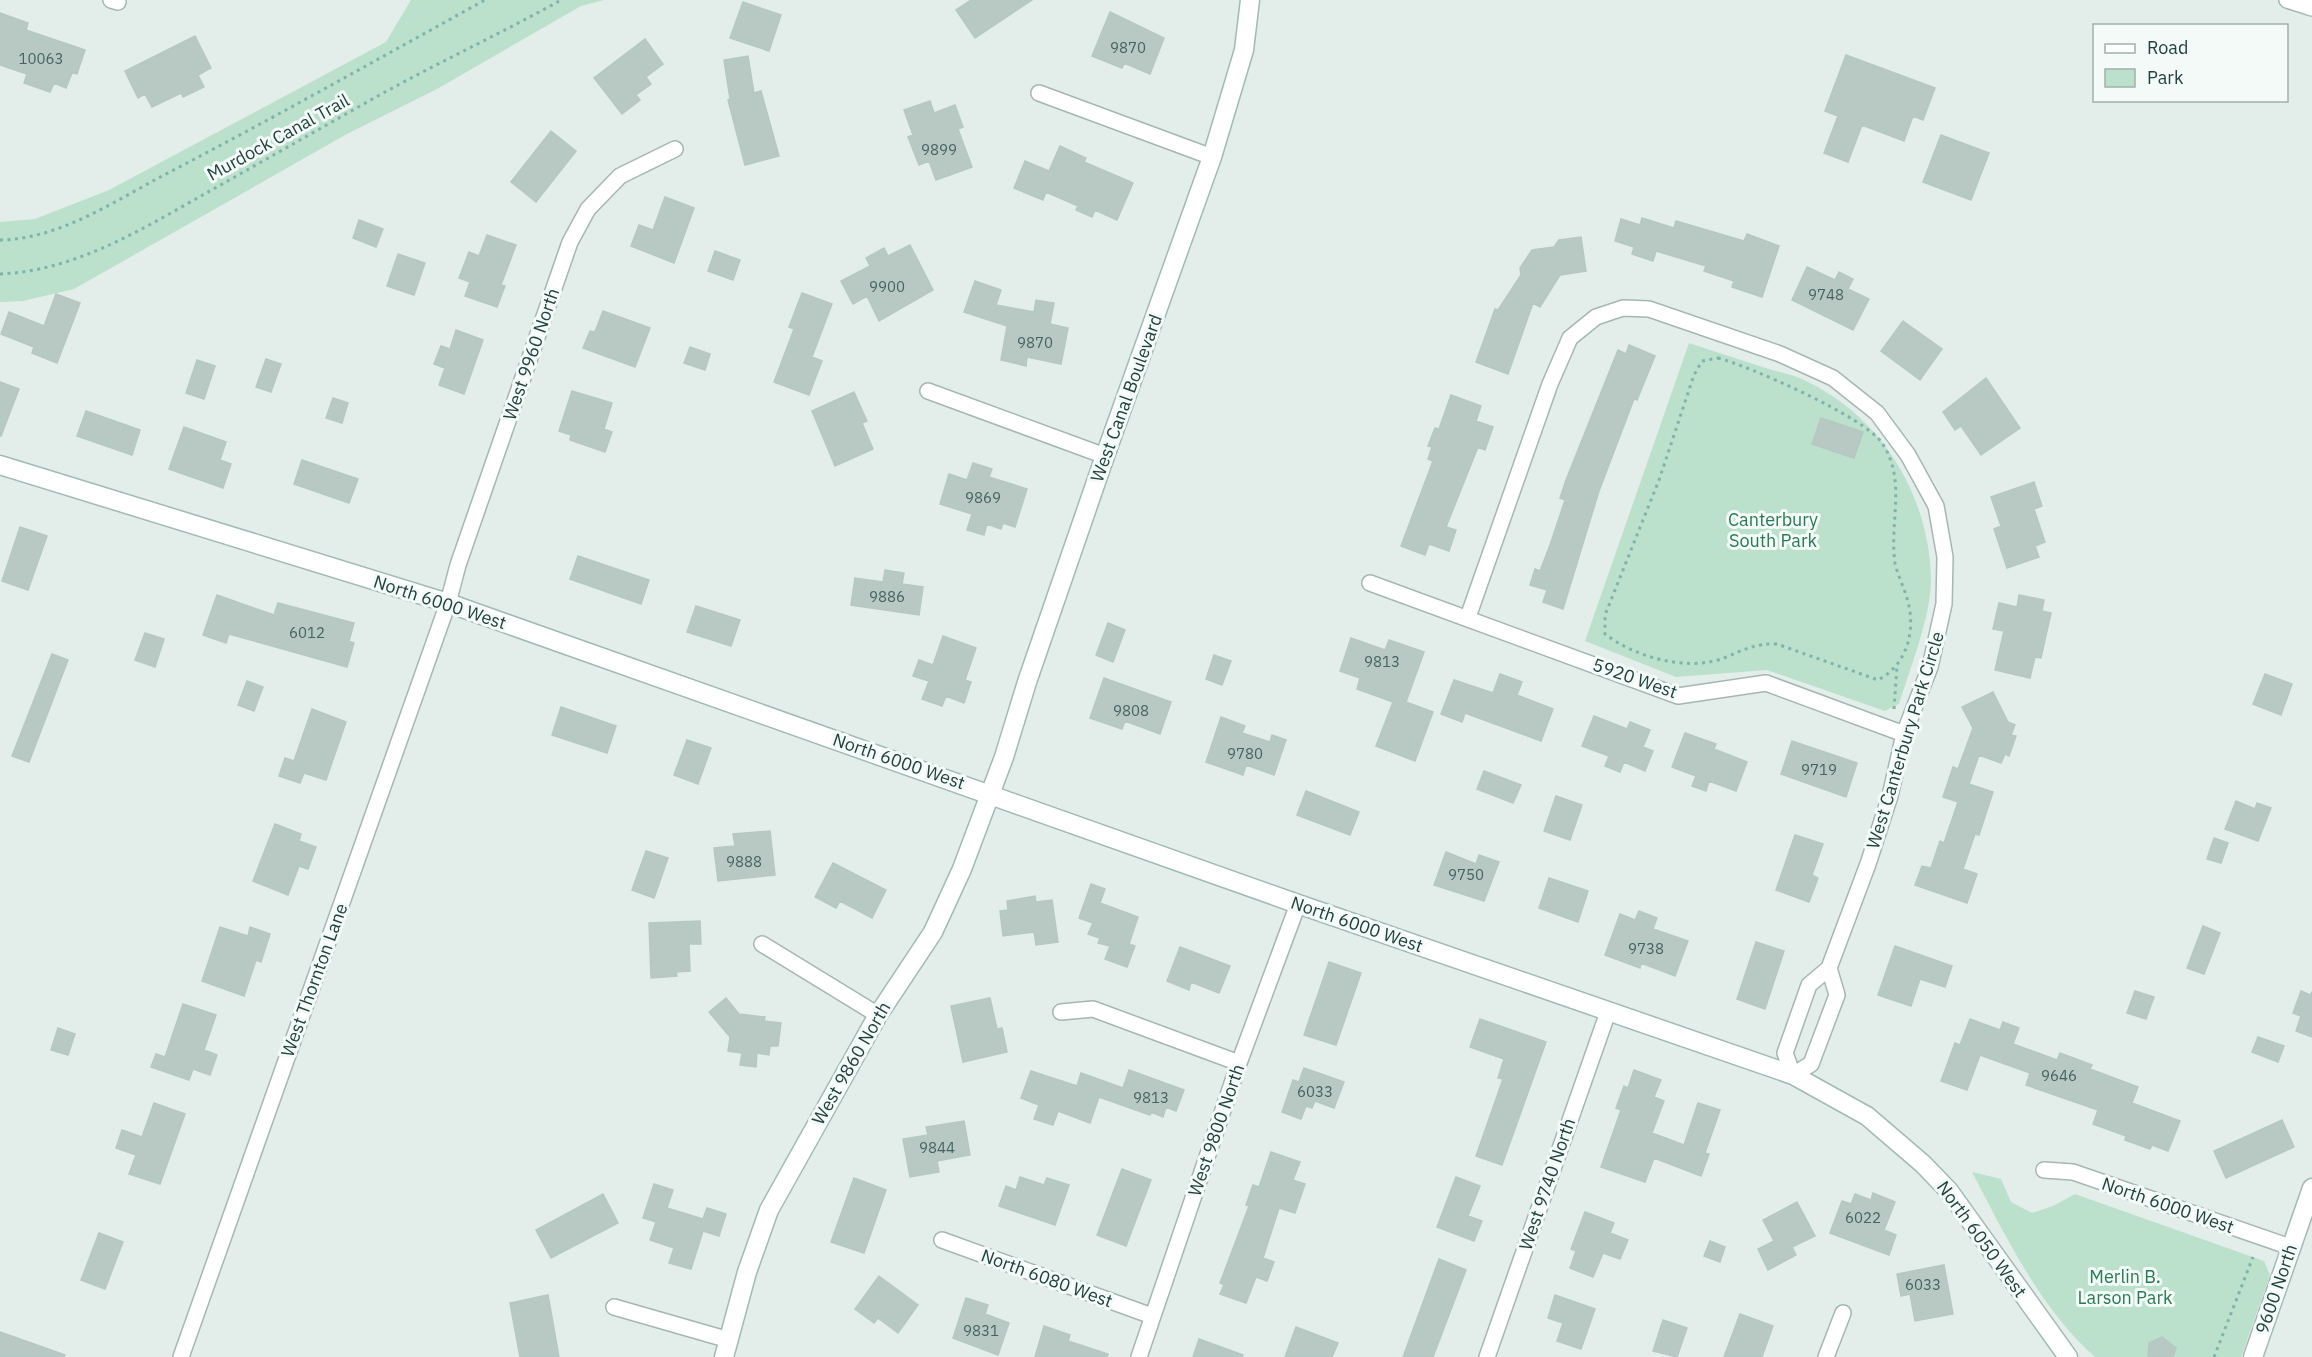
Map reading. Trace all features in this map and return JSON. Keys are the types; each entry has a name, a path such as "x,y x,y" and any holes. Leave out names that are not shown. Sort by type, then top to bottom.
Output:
{"street":[{"name":"West Canal Boulevard","path":"990,793 1105,456 1212,157 1244,50 1250,0"},
{"path":"2287,0 2312,8"},
{"path":"1039,93 1212,157"},
{"name":"West 9960 North","path":"448,603 458,565 570,242 588,209 620,176 675,148"},
{"name":"West Canterbury Park Circle","path":"1468,617 1550,384 1570,338 1596,317 1623,308 1649,309 1780,354 1833,378 1876,413 1908,455 1936,506 1945,557 1944,604 1929,667 1904,734 1890,796 1829,969 1809,985 1785,1053 1793,1075"},
{"path":"928,391 1105,456"},
{"name":"North 6000 West","path":"0,465 448,603 990,793 1298,904 1793,1075"},
{"name":"5920 West","path":"1370,583 1468,617 1678,696 1766,683 1904,734"},
{"name":"West Thornton Lane","path":"181,1357 448,603"},
{"name":"West 9860 North","path":"726,1348 747,1272 769,1210 878,1015 933,932 962,869 990,793"},
{"name":"West 9800 North","path":"1138,1357 1239,1063 1298,904"},
{"path":"762,944 878,1015"},
{"path":"1793,1075 1811,1064 1837,996 1829,969"},
{"path":"1061,1012 1093,1009 1239,1063"},
{"name":"West 9740 North","path":"1486,1357 1608,1011"},
{"name":"North 6050 West","path":"1793,1075 1867,1116 1930,1170 1949,1191 2068,1357"},
{"name":"North 6000 West","path":"2044,1170 2073,1172 2290,1247"},
{"name":"9600 North","path":"2253,1357 2312,1188"},
{"name":"North 6080 West","path":"942,1240 1152,1316"},
{"path":"614,1307 726,1348"},
{"path":"1826,1357 1843,1313"}],"path":[{"name":"Murdock Canal Trail","path":"0,240 41,234 71,224 195,159 485,0"},
{"name":"Murdock Canal Trail","path":"0,274 18,274 82,258 155,222 424,70 494,37 561,0"},
{"path":"1894,709 1897,666 1909,640 1909,607 1895,562 1897,493 1892,464 1881,441 1865,427 1746,366 1718,358 1702,361 1694,375 1659,480 1605,615 1605,634 1618,645 1661,660 1700,662 1723,658 1741,649 1762,644 1777,644 1878,680 1891,673 1897,666"},
{"path":"2214,1357 2253,1257"}],"green space":[{"path":"411,0 604,0 581,6 437,89 347,134 74,289 23,301 0,302 0,222 35,219 109,190 386,42"},
{"name":"Canterbury South Park","path":"1689,343 1798,378 1833,396 1879,438 1897,463 1922,519 1931,580 1924,626 1899,704 1885,711 1767,670 1676,677 1585,641"},
{"name":"Merlin B. Larson Park","path":"1972,1172 2001,1179 2011,1202 2032,1213 2053,1206 2075,1194 2264,1261 2270,1275 2241,1357 2095,1357 2057,1317 2041,1294 2011,1246"}],"building":[{"path":"971,0 1032,0 975,38 956,10"},
{"path":"743,2 781,15 769,51 730,38"},
{"path":"1110,12 1164,38 1150,74 1124,63 1122,68 1092,56"},
{"path":"0,13 28,23 26,30 85,50 77,74 72,73 66,88 54,83 50,92 24,83 27,74 0,65"},
{"path":"195,36 211,68 198,75 204,87 183,97 181,93 152,107 145,94 138,98 125,71"},
{"path":"645,39 663,64 646,77 651,84 636,95 640,100 622,114 594,78"},
{"path":"1846,55 1935,88 1923,120 1913,116 1904,141 1862,125 1848,162 1824,153 1838,116 1825,111"},
{"path":"748,56 754,93 761,91 779,156 745,165 728,100 730,99 724,60"},
{"path":"930,101 934,113 955,105 963,127 958,129 972,167 936,180 929,161 919,165 908,137 913,135 904,110"},
{"path":"551,131 576,151 536,202 511,182"},
{"path":"1941,135 1989,153 1971,200 1923,182"},
{"path":"1060,146 1086,158 1084,162 1133,183 1117,220 1095,210 1092,217 1076,210 1078,206 1046,192 1043,200 1014,188 1025,161 1049,171"},
{"path":"665,197 694,208 674,263 631,246 639,225 653,230"},
{"path":"1642,218 1674,228 1676,221 1744,241 1747,234 1779,246 1762,297 1732,287 1734,281 1704,271 1706,266 1656,251 1653,261 1632,254 1634,247 1615,241 1621,219 1640,225"},
{"path":"359,220 383,229 376,247 353,238"},
{"path":"487,235 516,245 501,285 505,286 497,307 465,296 470,282 459,278 469,252 479,256"},
{"path":"1581,237 1586,271 1560,275 1540,307 1533,303 1508,374 1476,362 1495,309 1498,310 1521,275 1520,268 1532,250 1554,247 1559,240"},
{"path":"910,245 933,290 879,321 867,296 853,304 841,281 870,266 866,258 884,248 888,256"},
{"path":"715,251 740,260 733,280 708,271"},
{"path":"398,254 425,263 414,295 387,286"},
{"path":"1807,267 1835,280 1839,272 1853,279 1848,289 1869,299 1853,330 1792,300"},
{"path":"975,281 1001,290 996,305 1034,312 1036,300 1054,303 1050,324 1068,328 1061,364 1027,357 1026,366 1001,360 1007,326 964,312"},
{"path":"802,293 832,304 812,357 822,361 809,395 774,382 794,329 789,327"},
{"path":"56,294 80,303 57,363 32,353 34,347 1,334 9,312 44,326"},
{"path":"603,311 650,328 635,367 583,348 590,331 595,332"},
{"path":"1903,321 1942,349 1920,380 1881,351"},
{"path":"456,330 483,340 464,394 439,385 445,368 434,364 441,346 450,349"},
{"path":"1629,345 1655,356 1637,400 1634,399 1599,491 1563,609 1543,602 1547,590 1530,585 1535,569 1540,571 1550,545 1565,500 1560,498 1566,480 1618,350 1626,354"},
{"path":"690,347 710,354 705,370 684,363"},
{"path":"266,359 281,364 271,392 256,387"},
{"path":"197,360 215,366 204,399 186,393"},
{"path":"1986,378 2020,428 1981,455 1961,426 1955,430 1943,412"},
{"path":"0,382 19,389 1,436 0,436"},
{"path":"572,391 612,403 604,429 612,432 605,452 570,440 571,435 559,431"},
{"path":"854,392 867,421 862,423 873,449 835,466 812,411"},
{"path":"1451,395 1481,406 1476,421 1493,427 1485,450 1478,447 1446,527 1456,530 1449,551 1429,544 1425,555 1401,546 1433,461 1428,459 1432,447 1428,446 1435,428 1439,429"},
{"path":"333,398 348,403 342,423 326,418"},
{"path":"86,411 140,430 132,455 77,436"},
{"path":"1821,418 1863,432 1854,458 1812,444"},
{"path":"184,427 226,442 220,460 231,464 223,488 169,469"},
{"path":"302,460 358,479 349,503 294,484"},
{"path":"973,463 992,469 989,477 1027,489 1015,527 1003,523 1001,529 987,524 984,535 967,530 972,514 940,504 949,474 967,480"},
{"path":"2034,482 2042,506 2034,509 2045,542 2035,546 2039,557 2007,568 1994,529 2001,526 1991,497"},
{"path":"20,527 47,536 28,590 2,581"},
{"path":"578,556 649,580 641,604 570,579"},
{"path":"885,570 904,573 902,584 923,587 919,615 851,605 855,578 883,582"},
{"path":"217,595 274,615 278,603 354,623 349,641 354,643 347,667 229,634 226,643 203,635"},
{"path":"2019,595 2044,600 2042,611 2051,613 2041,658 2035,657 2030,678 1995,670 2004,631 1993,629 1999,603 2017,607"},
{"path":"696,606 740,620 731,646 687,632"},
{"path":"1108,623 1125,630 1113,662 1096,655"},
{"path":"145,633 164,639 155,667 135,660"},
{"path":"943,636 976,648 965,680 971,682 964,703 946,696 942,706 922,699 929,681 913,676 919,660 933,665"},
{"path":"1351,638 1385,650 1389,640 1424,652 1406,702 1433,712 1415,761 1376,746 1393,702 1357,689 1360,678 1340,671"},
{"path":"52,654 68,660 29,762 12,756"},
{"path":"1214,655 1231,661 1222,685 1206,679"},
{"path":"1500,674 1522,682 1517,695 1553,709 1541,741 1465,713 1462,722 1441,714 1454,680 1493,693"},
{"path":"2265,674 2292,684 2281,715 2253,704"},
{"path":"1104,678 1171,702 1160,734 1125,721 1122,729 1090,718"},
{"path":"247,681 263,687 254,711 238,705"},
{"path":"1993,692 2008,722 2015,725 2011,735 2016,736 2009,756 2005,754 2001,763 1979,755 1969,784 1993,792 1979,835 1975,834 1963,869 1977,874 1967,903 1915,885 1922,866 1931,868 1940,841 1944,843 1958,802 1943,797 1953,767 1958,769 1973,728 1962,707"},
{"path":"561,707 616,726 607,753 552,735"},
{"path":"312,709 346,722 326,780 304,773 300,783 279,776 285,758 294,761"},
{"path":"1594,716 1627,729 1630,722 1650,730 1643,747 1653,751 1645,771 1624,762 1620,772 1605,766 1609,756 1582,746"},
{"path":"1221,717 1245,726 1242,733 1270,742 1272,735 1286,740 1274,775 1246,765 1243,775 1206,762"},
{"path":"1685,733 1716,744 1714,749 1747,762 1736,791 1709,781 1706,791 1692,786 1696,776 1672,767"},
{"path":"687,740 711,748 698,784 674,775"},
{"path":"1792,741 1857,763 1846,797 1781,774"},
{"path":"1484,771 1521,785 1513,803 1477,789"},
{"path":"1306,791 1359,812 1350,835 1297,815"},
{"path":"1556,796 1582,805 1570,840 1544,831"},
{"path":"2236,801 2255,809 2257,803 2271,808 2258,841 2225,829"},
{"path":"275,824 301,834 299,841 316,847 308,869 299,866 288,895 253,881"},
{"path":"770,831 775,875 718,881 714,848 735,846 733,834"},
{"path":"1795,835 1823,844 1812,875 1818,878 1809,902 1776,890"},
{"path":"2214,838 2228,843 2221,863 2207,859"},
{"path":"646,851 668,858 654,898 632,890"},
{"path":"1446,852 1476,864 1479,855 1499,862 1484,901 1434,885"},
{"path":"833,863 886,890 872,918 840,901 836,908 815,897"},
{"path":"1549,878 1588,891 1578,922 1539,908"},
{"path":"1091,884 1105,889 1100,903 1138,917 1129,944 1135,946 1127,967 1105,959 1110,946 1098,943 1100,938 1088,934 1093,923 1079,918"},
{"path":"1035,896 1036,902 1052,900 1058,942 1036,945 1034,932 1003,936 1000,911 1008,910 1007,901"},
{"path":"1639,911 1657,918 1653,929 1688,941 1675,976 1641,963 1640,968 1605,955 1620,914 1635,920"},
{"path":"700,921 701,944 689,944 690,971 676,972 677,976 651,978 649,923"},
{"path":"2203,926 2220,933 2204,974 2187,968"},
{"path":"220,927 248,936 250,927 270,934 261,962 256,960 244,996 202,981"},
{"path":"1756,942 1784,951 1765,1009 1737,999"},
{"path":"1895,946 1952,966 1945,987 1920,979 1911,1006 1878,995"},
{"path":"1180,947 1230,966 1219,993 1191,982 1189,990 1167,981"},
{"path":"1329,962 1361,973 1336,1045 1304,1035"},
{"path":"2135,991 2154,997 2146,1019 2127,1013"},
{"path":"2301,991 2310,995 2312,992 2312,1037 2296,1031 2301,1016 2293,1013"},
{"path":"726,998 739,1014 765,1017 764,1021 781,1023 778,1046 770,1046 769,1055 757,1053 756,1067 740,1065 742,1053 728,1051 730,1037 709,1012"},
{"path":"990,998 997,1029 1002,1028 1007,1052 963,1062 951,1006"},
{"path":"183,1004 216,1015 204,1050 217,1055 210,1075 193,1069 189,1080 151,1067 156,1054 165,1057"},
{"path":"1480,1019 1546,1042 1502,1165 1476,1156 1503,1079 1498,1078 1504,1059 1470,1047"},
{"path":"1970,1019 2000,1030 2003,1022 2019,1028 2013,1044 2057,1060 2060,1053 2092,1065 2090,1069 2138,1087 2132,1103 2180,1121 2168,1151 2152,1145 2150,1149 2125,1140 2126,1136 2093,1124 2098,1110 2026,1085 2030,1073 1980,1055 1967,1090 1941,1081 1955,1043 1960,1045"},
{"path":"58,1028 75,1034 68,1055 51,1050"},
{"path":"2258,1037 2284,1046 2278,1062 2252,1052"},
{"path":"1304,1068 1344,1082 1334,1108 1315,1101 1312,1108 1306,1106 1301,1119 1282,1112 1293,1080 1299,1082"},
{"path":"1129,1070 1184,1090 1176,1111 1166,1107 1163,1117 1151,1112 1150,1115 1099,1097 1090,1123 1058,1111 1053,1125 1034,1119 1039,1105 1021,1098 1031,1071 1077,1086 1081,1073 1123,1088"},
{"path":"1634,1070 1661,1080 1654,1097 1664,1101 1652,1133 1684,1145 1698,1103 1720,1110 1705,1153 1709,1154 1701,1176 1654,1158 1645,1182 1601,1167 1621,1110 1616,1108 1624,1086 1628,1088"},
{"path":"154,1103 185,1114 160,1184 129,1174 136,1155 116,1148 122,1130 142,1137"},
{"path":"2282,1120 2294,1147 2226,1178 2214,1151"},
{"path":"964,1121 970,1155 937,1161 939,1172 910,1177 903,1139 928,1135 926,1127"},
{"path":"1271,1152 1300,1162 1293,1180 1305,1184 1295,1213 1279,1208 1263,1258 1274,1262 1267,1281 1256,1277 1246,1303 1220,1294 1224,1285 1220,1283 1249,1206 1246,1205 1253,1185 1259,1187"},
{"path":"1122,1169 1151,1180 1126,1246 1097,1235"},
{"path":"1020,1177 1044,1185 1047,1178 1069,1185 1055,1225 999,1206 1006,1186 1016,1190"},
{"path":"1456,1177 1480,1186 1468,1216 1482,1221 1474,1241 1437,1227"},
{"path":"854,1178 886,1190 864,1253 831,1242"},
{"path":"654,1184 673,1190 667,1208 703,1219 707,1208 726,1214 719,1236 703,1231 691,1269 669,1263 674,1248 650,1240 656,1222 643,1218"},
{"path":"1873,1193 1895,1202 1884,1230 1896,1235 1889,1255 1830,1233 1842,1201 1851,1204 1855,1194 1871,1200"},
{"path":"603,1194 618,1223 551,1258 536,1230"},
{"path":"1797,1202 1815,1236 1792,1247 1796,1255 1768,1270 1758,1249 1774,1241 1763,1220"},
{"path":"1585,1212 1614,1223 1610,1233 1628,1240 1620,1259 1603,1253 1593,1277 1570,1268 1576,1251 1571,1249"},
{"path":"99,1233 123,1242 105,1289 81,1280"},
{"path":"1710,1241 1725,1247 1720,1262 1704,1256"},
{"path":"1439,1259 1466,1270 1433,1357 1403,1357"},
{"path":"1944,1265 1953,1314 1915,1321 1910,1294 1901,1296 1897,1274"},
{"path":"879,1276 918,1305 898,1333 878,1318 874,1323 855,1309"},
{"path":"548,1295 559,1357 520,1357 510,1303"},
{"path":"1555,1295 1595,1309 1581,1349 1557,1341 1563,1323 1548,1318"},
{"path":"966,1298 988,1305 985,1314 1009,1323 998,1355 953,1338"},
{"path":"1740,1314 1773,1326 1762,1357 1724,1357"},
{"path":"1663,1320 1687,1328 1677,1357 1653,1351"},
{"path":"1044,1326 1070,1335 1068,1341 1108,1354 1107,1357 1035,1357"},
{"path":"1296,1327 1338,1343 1332,1357 1285,1357"},
{"path":"0,1332 65,1355 64,1357 0,1357"},
{"path":"2162,1337 2176,1348 2173,1357 2148,1357 2149,1343"},
{"path":"1199,1339 1243,1355 1242,1357 1193,1357"}]}
